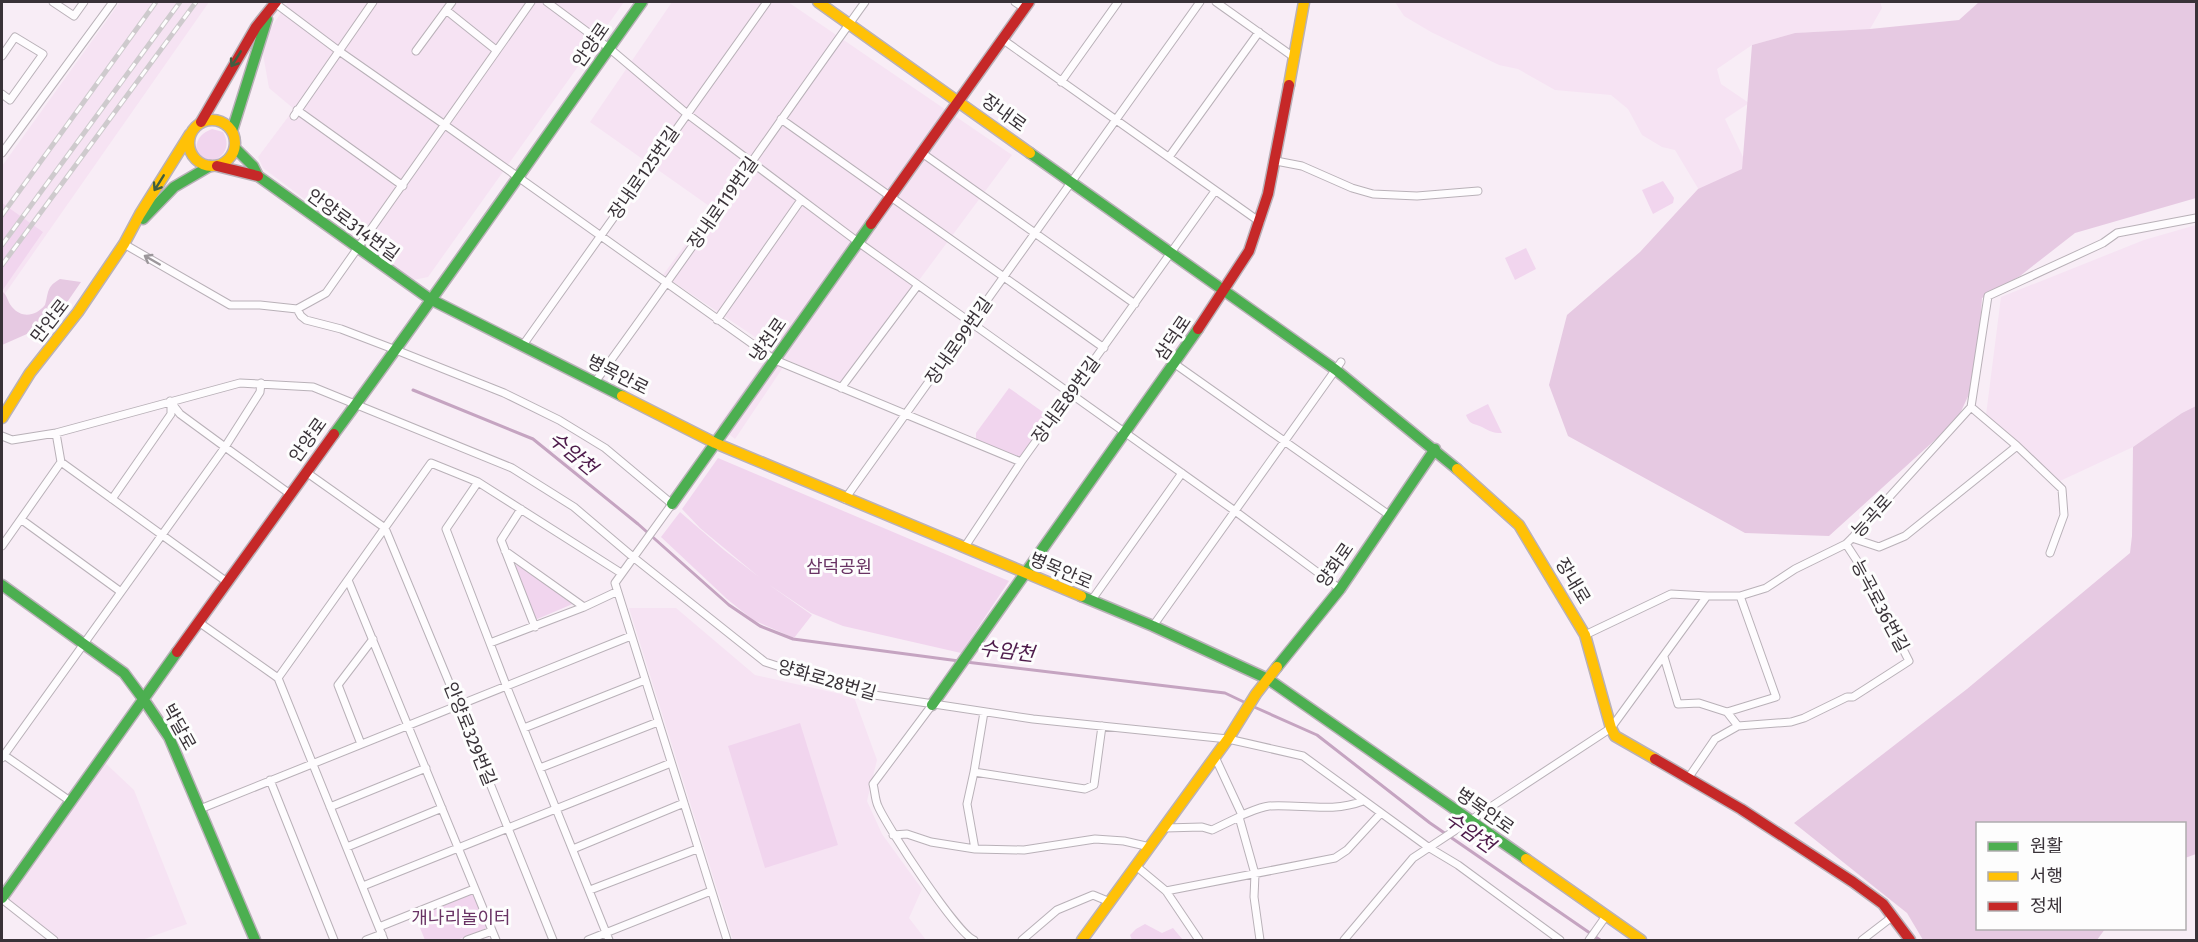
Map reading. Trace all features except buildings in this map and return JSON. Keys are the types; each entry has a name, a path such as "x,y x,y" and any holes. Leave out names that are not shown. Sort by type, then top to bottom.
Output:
{"street":[{"path":"58,3 74,16 84,2"},
{"path":"2,153 113,2"},
{"path":"373,2 296,113 403,186"},
{"path":"416,51 452,2"},
{"path":"201,122 209,119 226,124 232,131 236,142 232,156 225,163 213,166 174,187 126,239 230,305 297,309 326,293 531,2"},
{"path":"547,2 609,48 686,113 752,164 1340,589"},
{"name":"안양로","path":"2,899 290,494 396,350 642,2"},
{"name":"장내로125번길","path":"523,345 767,2"},
{"name":"장내로","path":"818,2 1170,253 1339,366 1519,525 1586,634 1611,728"},
{"name":"장내로119번길","path":"595,382 865,2"},
{"path":"1061,82 1118,2"},
{"name":"장내로99번길","path":"845,499 1200,2"},
{"path":"1216,2 1294,57"},
{"name":"삼덕로","path":"932,705 1175,364 1249,252 1260,222 1276,161 1304,2"},
{"name":"냉천로","path":"672,504 922,153 1002,39 1023,4"},
{"path":"274,5 774,360 1021,462"},
{"path":"258,176 201,164 194,159 189,142 190,134 201,122 239,54 256,27 274,5"},
{"path":"232,131 258,43 274,5"},
{"path":"446,10 496,50"},
{"path":"1169,157 1258,32"},
{"path":"2,56 15,37 43,54 10,100 2,94"},
{"path":"1002,39 1260,222"},
{"path":"781,118 1104,348"},
{"name":"만안로","path":"2,418 30,373 78,312 190,134"},
{"path":"235,148 253,166 258,176"},
{"path":"922,153 1135,304"},
{"path":"1276,161 1302,166 1352,188 1373,194 1417,196 1478,191"},
{"name":"안양로314번길","path":"258,176 430,299"},
{"path":"1170,253 1215,190"},
{"path":"717,320 801,200"},
{"path":"2050,553 2064,515 2062,489 2017,446 1971,407 1988,296 2103,243 2117,233 2196,218"},
{"name":"장내로89번길","path":"964,548 1021,462 1170,253"},
{"path":"841,388 918,285"},
{"name":"병목안로","path":"430,299 715,443 1153,626 1268,679 1641,940"},
{"path":"297,309 306,320 341,329 396,350 504,393 560,420 605,448 672,504 621,573 615,583 616,592 684,803 725,940"},
{"path":"1175,364 1389,515"},
{"path":"1153,626 1339,366"},
{"name":"양화로28번길","path":"2,436 12,440 56,433 240,383 313,387 354,406 512,468 574,507 765,662 861,693 984,712 1228,740 1303,756 1381,813 1431,845 1560,940"},
{"path":"70,801 3,756 225,447 260,392 261,383"},
{"path":"170,401 180,414 290,494"},
{"path":"112,499 171,414 170,401"},
{"name":"능곡로","path":"1586,634 1671,594 1740,596 1766,588 1795,569 1849,541 1971,407"},
{"path":"2,546 61,462 56,433"},
{"path":"1849,541 1878,547 1905,536 2017,446"},
{"name":"양화로","path":"1228,740 1243,719 1256,694 1340,589 1435,449"},
{"path":"61,462 227,582"},
{"path":"278,678 431,463 478,482 621,573"},
{"path":"306,472 385,528"},
{"path":"1091,601 1182,473"},
{"path":"478,482 446,529 506,685 608,937"},
{"path":"521,510 501,540 535,627"},
{"path":"22,520 121,592"},
{"name":"안양로329번길","path":"385,528 553,940"},
{"name":"능곡로36번길","path":"1689,777 1714,739 1738,726 1791,722 1804,718 1847,697 1853,697 1909,661 1849,541"},
{"path":"504,551 584,607"},
{"path":"348,580 496,940"},
{"name":"박달로","path":"2,585 124,672 144,700 169,737 255,940"},
{"path":"490,643 535,627 616,592"},
{"path":"1344,940 1413,858 1611,728 1707,596"},
{"path":"1727,712 1776,696 1740,596"},
{"path":"200,623 278,678 382,934"},
{"path":"200,808 631,636"},
{"path":"361,744 338,685 373,639"},
{"path":"1664,657 1678,705 1699,703 1727,712 1738,726"},
{"path":"524,728 645,680"},
{"path":"932,705 873,784 877,804 893,835 958,926 970,940 974,940"},
{"path":"975,849 967,804 984,712"},
{"path":"540,768 658,722"},
{"path":"974,772 1085,789 1094,785 1102,726"},
{"path":"1611,728 1615,736 1689,777 1853,882 1883,904 1910,940"},
{"path":"1082,940 1228,740"},
{"path":"1215,757 1240,816 1255,874 1254,897 1260,940"},
{"path":"363,886 671,763"},
{"path":"330,807 426,768"},
{"path":"270,780 334,940"},
{"path":"1165,828 1202,827 1212,830 1267,806 1348,807 1364,801"},
{"path":"573,849 684,803"},
{"path":"346,847 442,808"},
{"path":"1166,891 1324,860 1342,854 1381,813"},
{"path":"893,835 907,834 931,842 975,849 1024,850 1095,839 1124,841 1150,847"},
{"path":"590,890 698,849"},
{"path":"1136,866 1166,891 1199,940"},
{"path":"366,940 474,889"},
{"path":"588,940 608,937 711,891"},
{"path":"1022,940 1057,910 1093,895 1110,902"},
{"path":"2,899 54,940"},
{"path":"1588,940 1606,916"},
{"path":"1862,940 1892,916"},
{"path":"467,940 492,931"}],"shaded area":[{"path":"120,2 209,2 2,298 2,166"},
{"path":"288,2 624,2 428,277 413,280 263,168 258,157 294,109 269,88 261,43"},
{"path":"672,2 788,2 1012,155 842,384 788,360 735,439 718,426 773,349 663,275 712,208 590,122"},
{"path":"1395,2 1880,2 1882,8 1870,29 1795,33 1752,45 1717,69 1721,84 1749,103 1725,119 1751,174 1702,195 1675,150 1662,147 1642,135 1628,109 1611,95 1555,90 1518,69 1499,65 1431,32 1404,16"},
{"path":"1979,2 2196,2 2196,198 2075,233 2020,276 1982,298 1977,377 1957,420 1829,536 1745,533 1568,436 1549,385 1567,315 1640,252 1698,189 1742,169 1752,45 1795,33 1870,29 1959,20"},
{"path":"2196,225 2196,406 2133,447 2060,481 1986,415 2001,297 2144,240"},
{"path":"60,279 81,282 61,311 57,299 52,301 55,309 46,329 43,328 39,332 36,330 2,345 2,291 16,311 29,315 45,305 50,287"},
{"path":"2196,406 2196,854 2186,858 2186,822 1976,822 1976,930 2104,930 2097,940 1923,940 1907,913 1794,823 1967,689 2130,553 2133,447"},
{"path":"629,608 676,608 755,675 854,697 877,760 867,801 882,834 922,889 909,918 926,940 733,940"},
{"path":"101,759 134,790 187,924 142,940 59,940 5,897"}],"green space":[{"path":"212,129 223,132 227,143 221,156 206,161 197,154 197,145 202,135"},
{"path":"1663,181 1674,198 1673,203 1653,214 1642,190"},
{"path":"2,203 43,232 2,291"},
{"path":"1526,248 1536,269 1515,280 1505,258"},
{"path":"1009,388 1050,417 1021,456 1016,458 976,439 976,433"},
{"path":"1488,404 1502,433 1489,431 1467,418 1466,415"},
{"name":"삼덕공원","path":"718,458 1009,581 961,653 843,626 811,613 768,584 812,615 794,638 753,620 727,599 661,537 680,512 759,577 700,528 682,509"},
{"path":"517,565 575,603 535,620 513,567"},
{"path":"800,723 838,845 765,868 728,746"},
{"name":"개나리놀이터","path":"471,894 474,895 487,926 485,929 457,940 425,940 415,916"},
{"path":"1145,924 1162,933 1173,928 1183,940 1132,940 1130,935"}],"waterway":[{"name":"수암천","path":"413,390 533,439 638,524 729,605 760,626 793,639 959,661"},
{"name":"수암천","path":"966,662 1225,693 1246,703"},
{"name":"수암천","path":"1252,706 1317,735 1430,823 1600,940"}],"railway":[{"path":"2,215 156,2"},
{"path":"2,245 180,2"},
{"path":"2,265 196,2"}],"traffic: fast":[{"path":"334,434 642,2"},
{"path":"232,131 267,19"},
{"path":"235,148 253,166 258,176 430,299 622,396"},
{"path":"1030,153 1336,370 1457,469"},
{"path":"143,219 174,187 210,166"},
{"path":"672,504 871,224"},
{"path":"932,705 1198,329"},
{"path":"1277,667 1340,589 1435,449"},
{"path":"2,585 124,673 144,700 169,737 255,940"},
{"path":"1081,596 1268,679 1526,859"},
{"path":"2,898 177,652"}],"traffic: slow":[{"path":"818,2 1030,153"},
{"path":"1289,85 1304,2"},
{"path":"217,120 229,126 234,134 235,143 234,152 229,160 221,165 207,166 199,163 192,156 189,138 192,130 199,123 217,120"},
{"path":"2,418 30,373 78,312 124,244 190,134"},
{"path":"622,396 715,443 1081,596"},
{"path":"1457,469 1519,525 1585,635 1615,736 1655,759"},
{"path":"1082,940 1228,739 1256,694 1277,667"},
{"path":"1526,859 1641,940"}],"traffic: jam":[{"path":"201,122 256,27 276,2"},
{"path":"871,224 1029,2"},
{"path":"1198,329 1249,251 1268,194 1289,85"},
{"path":"217,166 258,176"},
{"path":"177,652 334,434"},
{"path":"1655,759 1741,809 1853,882 1883,904 1910,940"}]}
